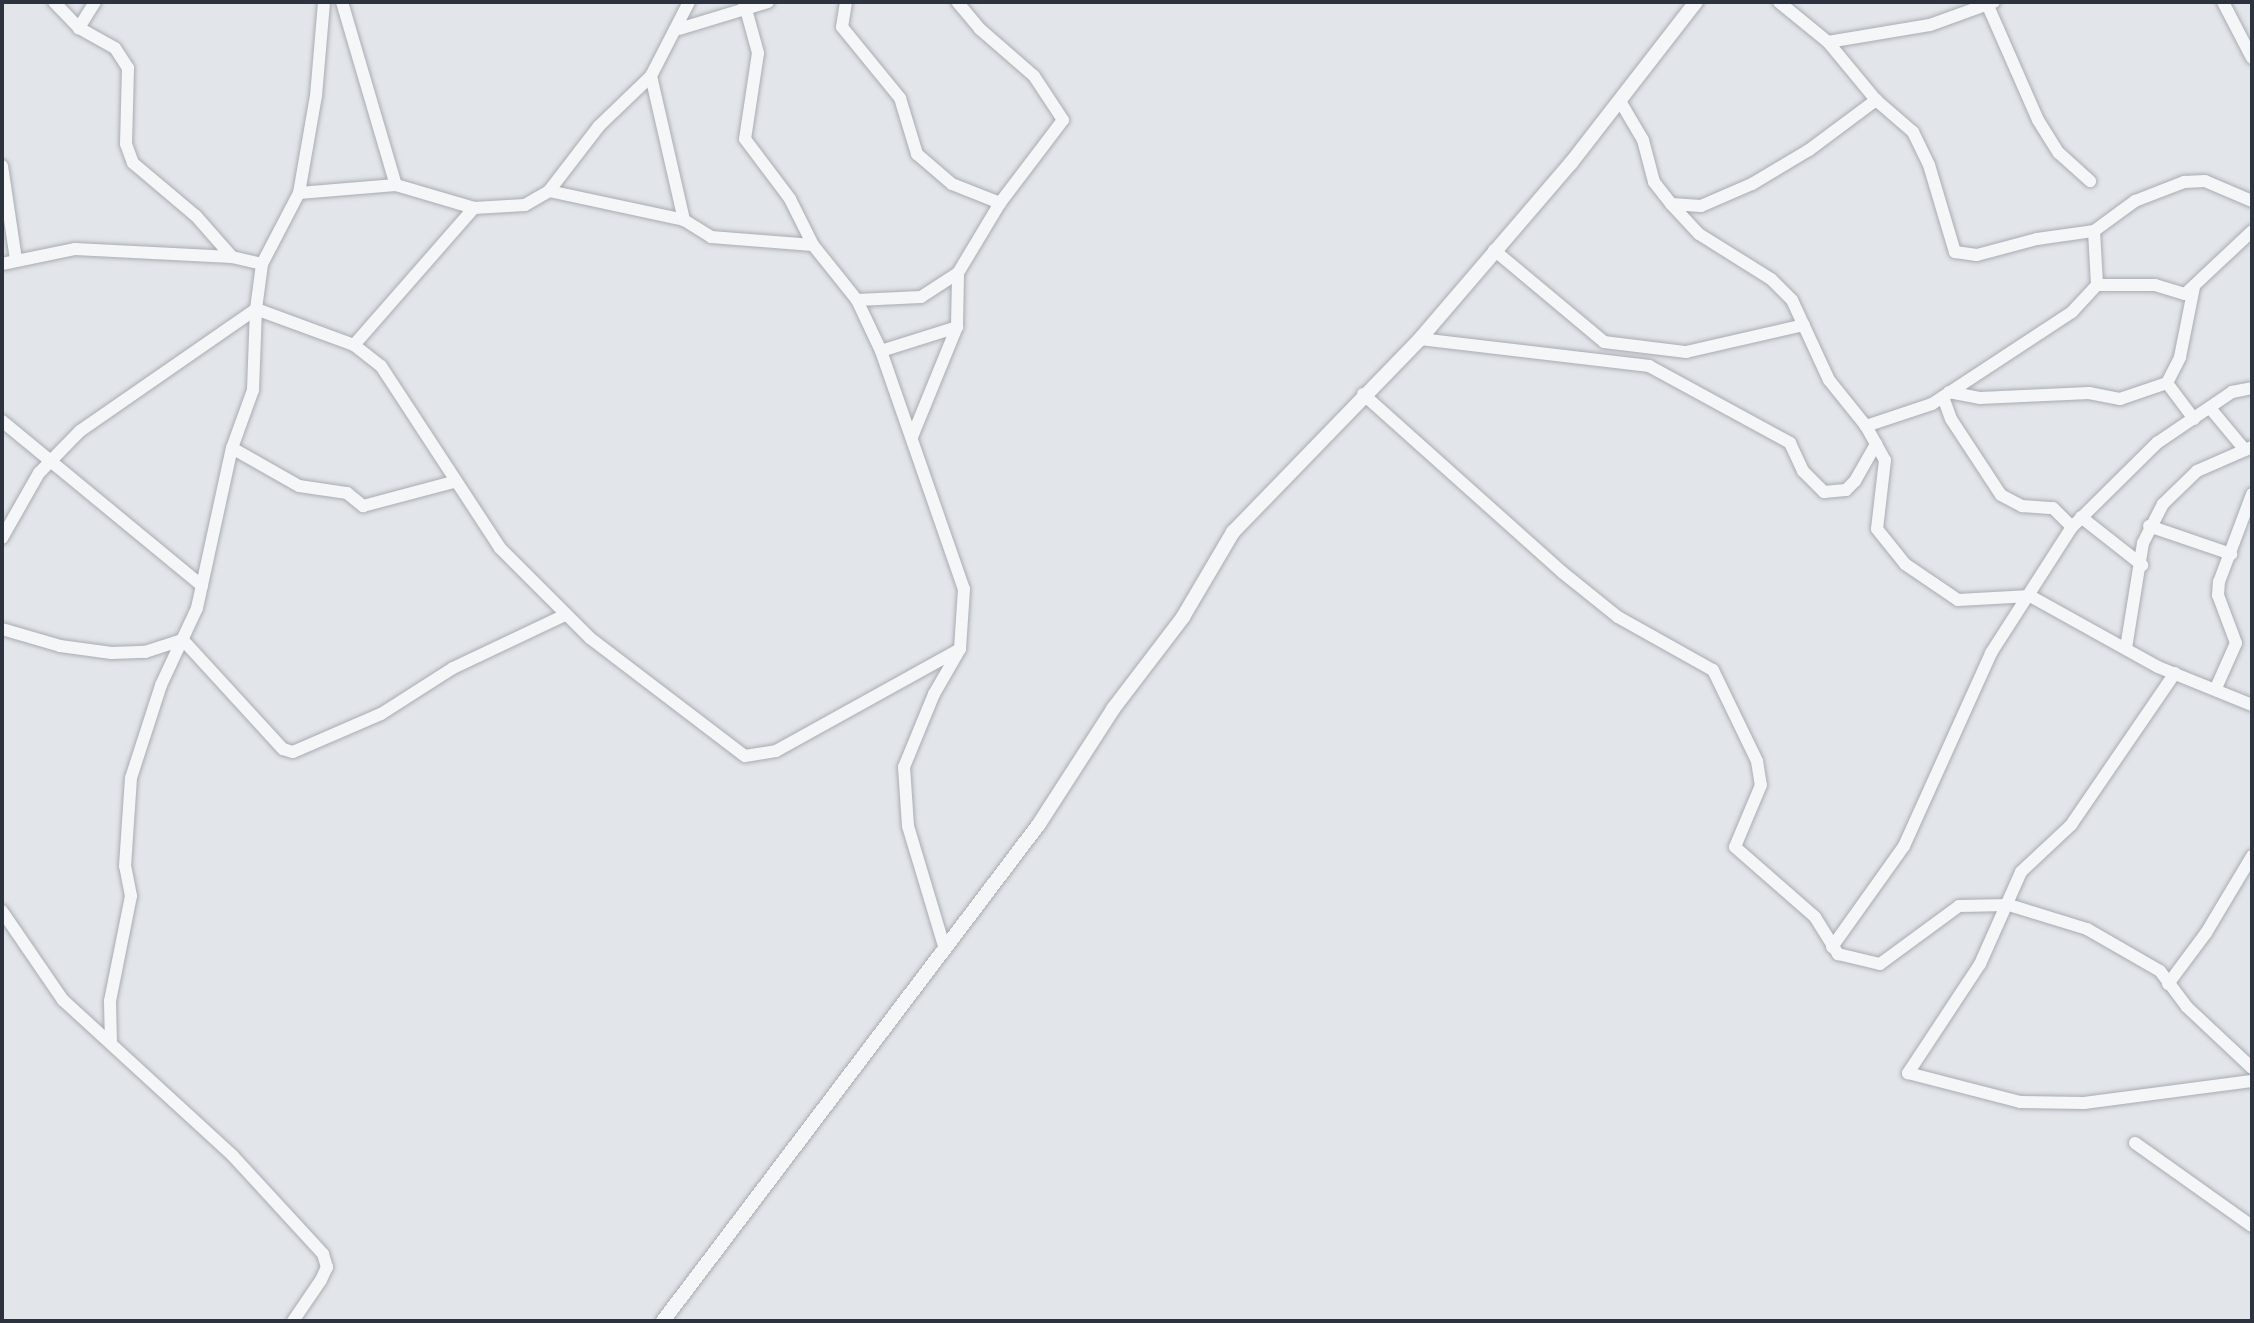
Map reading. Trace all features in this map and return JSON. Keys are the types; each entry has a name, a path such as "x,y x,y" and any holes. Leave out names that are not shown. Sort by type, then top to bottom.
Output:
{"street":[{"path":"54,2 79,28 115,48 128,68 126,144 133,163 196,216 232,257"},
{"path":"79,28 95,2"},
{"path":"111,1043 110,1001 131,896 125,866 131,778 157,696 183,640 202,586 232,448 253,390 256,309 262,264 299,193 316,96 324,2"},
{"path":"342,2 396,185"},
{"path":"299,193 396,185 474,208 525,205 549,191 599,126 651,76 679,29 689,2"},
{"path":"679,29 768,2"},
{"path":"846,2 842,27 900,98 917,154 952,184 1000,203"},
{"path":"857,300 921,297 958,273 1000,203 1063,120 1034,76 980,29 957,2"},
{"path":"663,1321 945,949 1183,617 1233,532 1363,394 1420,339 1620,101 1696,2"},
{"path":"1779,2 1828,42 1876,100 1898,115 1925,155 1955,252 1977,255 2037,239 2094,231 2135,201 2184,182 2205,181 2252,201"},
{"path":"2223,2 2252,58"},
{"path":"1828,42 1930,25 1991,4 2038,120 2059,153 2090,181"},
{"path":"745,7 758,53 745,139 790,199 813,245 857,300 881,351 964,589 960,649 921,719 904,767 908,826 945,949"},
{"path":"651,76 684,220"},
{"path":"1671,204 1701,206 1739,191 1809,150 1876,100"},
{"path":"1620,101 1643,140 1654,182 1671,204 1699,234 1782,288 1804,325 1829,380 1866,426 1885,460 1877,529 1905,564 1958,600 2030,596 2175,673 2252,705"},
{"path":"2,166 16,260"},
{"path":"549,191 684,220 711,237 813,245"},
{"path":"354,345 474,208"},
{"path":"1866,426 1899,419 1946,394 2072,312 2097,285 2094,231"},
{"path":"2097,285 2155,285 2175,295 2194,287 2251,232"},
{"path":"2,264 75,249 232,257 262,264"},
{"path":"1494,250 1604,342 1686,352 1804,325"},
{"path":"912,437 957,327 958,273"},
{"path":"1946,394 1980,398 2089,393 2120,399 2167,383 2180,357 2194,287"},
{"path":"256,309 354,345 381,366 413,407 453,482 500,548 565,615 751,757 776,751 960,649"},
{"path":"2,538 10,516 52,457 92,420 153,384 256,309"},
{"path":"881,351 957,327"},
{"path":"1420,339 1649,366 1790,443 1803,471 1824,492 1835,493 1855,481 1876,444"},
{"path":"2167,383 2194,419"},
{"path":"1832,947 1904,846 1991,653 2076,522 2157,443 2232,392 2252,388"},
{"path":"1363,394 1573,581 1618,617 1713,670 1757,761 1761,785 1735,847 1815,917 1838,954 1880,964 1959,906 2009,905 2087,929 2160,971 2168,984 2252,1068"},
{"path":"1946,394 1951,419 2001,495 2022,506 2053,508 2142,565"},
{"path":"2126,648 2149,526 2163,504 2197,471 2248,449 2210,408"},
{"path":"2,421 52,457 202,586"},
{"path":"232,448 299,486 347,493 363,506 453,482"},
{"path":"2216,688 2236,643 2218,595 2249,511 2252,494"},
{"path":"2149,526 2231,554"},
{"path":"183,640 283,749 293,752 362,724 453,668 565,615"},
{"path":"2,629 60,646 112,653 145,652 183,640"},
{"path":"2175,673 2071,825 2021,872 2009,905 1980,964 1908,1073 2020,1102 2084,1103 2252,1081"},
{"path":"2168,984 2206,933 2252,856"},
{"path":"2,911 63,1000 242,1165 323,1254 327,1267 293,1321"},
{"path":"2135,1143 2252,1226"}]}
